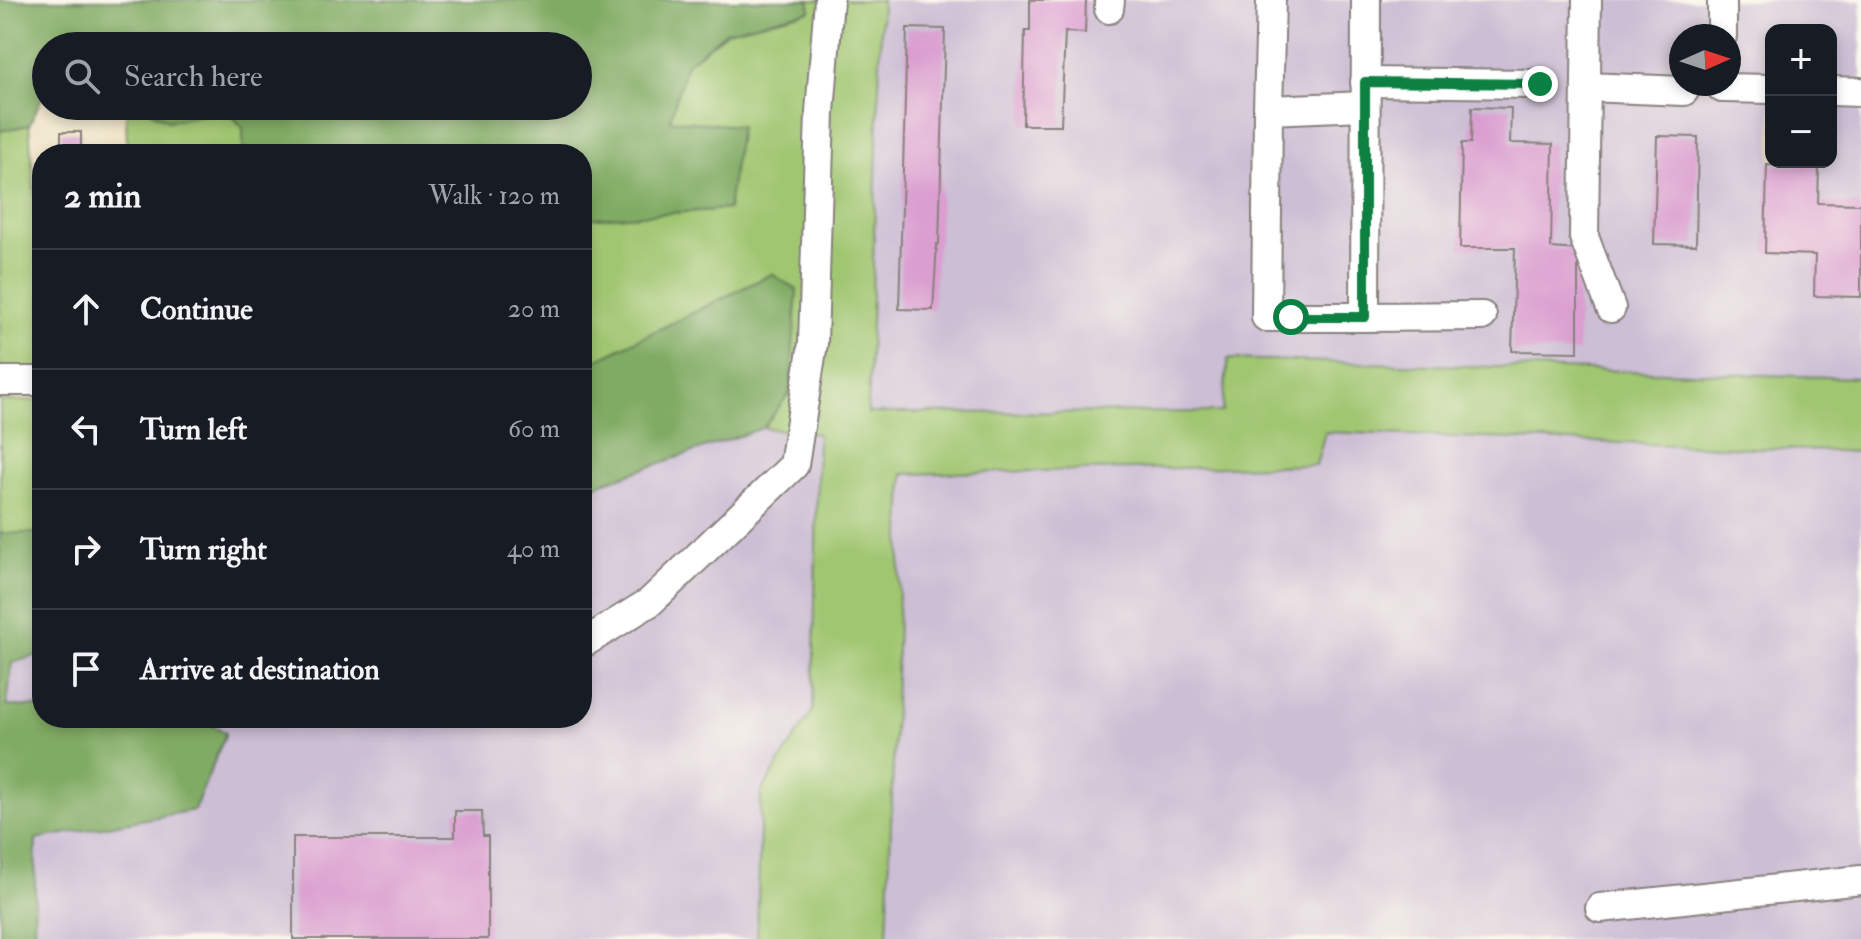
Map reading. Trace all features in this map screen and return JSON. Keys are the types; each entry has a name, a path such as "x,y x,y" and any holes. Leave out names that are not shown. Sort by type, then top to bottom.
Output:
{"street":[{"path":"592,638 650,602 794,465 813,343 820,112 829,0"},
{"path":"1271,0 1266,317 1482,316"},
{"path":"1365,317 1366,0"},
{"path":"1587,0 1584,237 1611,308"},
{"path":"1722,0 1722,24"},
{"path":"1268,110 1365,94 1540,84"},
{"path":"1586,87 1669,90"},
{"path":"1741,88 1765,89"},
{"path":"1837,91 1861,92"},
{"path":"0,381 32,381"},
{"path":"1600,908 1861,880"}],"shaded area":[{"path":"882,0 1861,0 1861,378 1228,359 1223,412 867,413"},
{"path":"763,428 818,434 813,710 761,792 757,939 34,939 36,839 194,810 226,733 217,728 592,728 592,487"},
{"path":"1324,432 1861,452 1861,939 887,939 903,474 1316,465"},
{"path":"32,657 32,707 6,706 12,663"}],"green space":[{"path":"0,0 810,0 810,11 727,31 686,64 670,120 740,126 728,209 592,218 592,144 243,144 243,128 236,120 592,120 592,32 32,32 32,119 29,125 0,131"},
{"path":"810,0 882,0 868,413 1222,412 1228,359 1861,378 1861,452 1325,432 1316,465 903,474 887,939 757,939 761,792 813,710 818,434 763,428 790,392 772,274 592,362 592,218 728,209 669,120 686,64 728,31 810,11"},
{"path":"126,120 236,120 243,128 243,144 127,144"},
{"path":"29,125 32,163 32,370 0,371 0,131"},
{"path":"772,274 797,290 790,392 763,428 592,487 592,362"},
{"path":"32,400 32,533 0,533 0,401"},
{"path":"0,533 32,533 32,657 12,663 7,706 32,707 32,728 217,728 226,733 194,810 36,839 34,939 0,939"}],"building":[{"path":"1030,0 1086,0 1085,33 1065,32 1061,125 1023,125 1025,31 1030,31"},
{"path":"907,28 945,29 939,244 933,310 899,309"},
{"path":"1472,107 1511,108 1510,143 1553,144 1551,248 1578,250 1578,352 1512,351 1515,248 1460,248 1462,143 1471,143"},
{"path":"61,132 81,132 81,144 61,144"},
{"path":"1657,136 1698,137 1696,245 1654,244"},
{"path":"1767,168 1819,168 1818,203 1861,204 1861,297 1814,296 1815,255 1765,253"},
{"path":"455,811 482,811 483,836 488,836 488,939 293,939 293,837 455,837"}],"route":[{"path":"1291,317 1365,317 1365,82 1540,84"}]}
